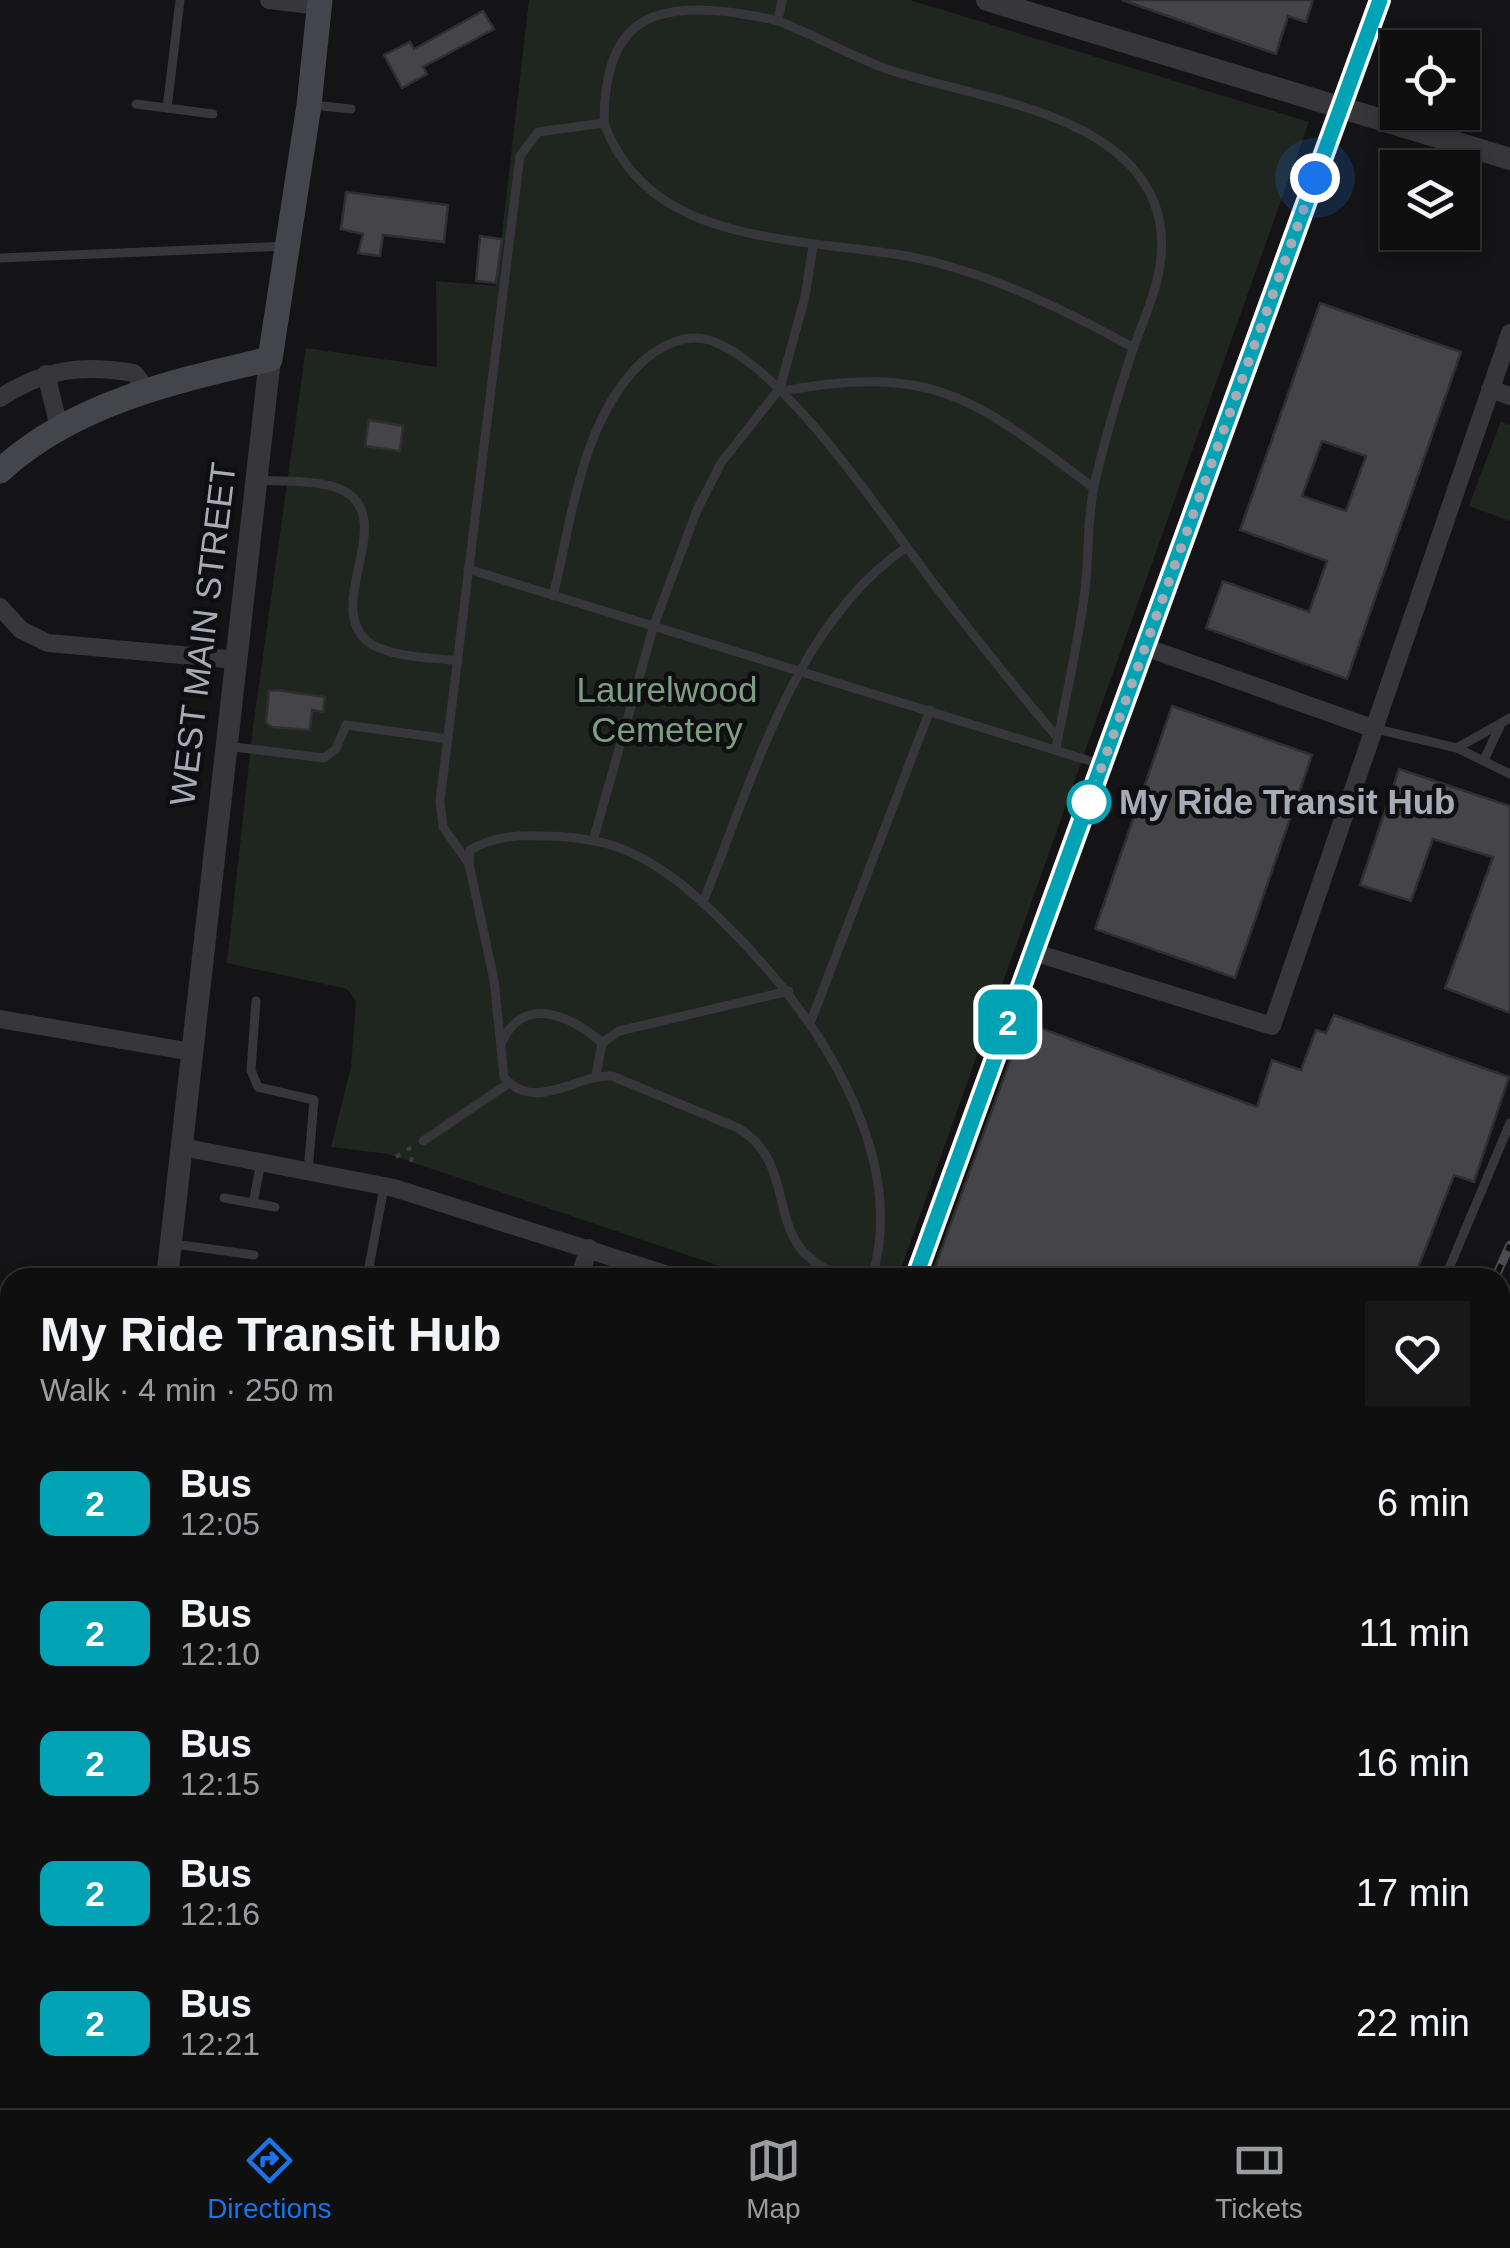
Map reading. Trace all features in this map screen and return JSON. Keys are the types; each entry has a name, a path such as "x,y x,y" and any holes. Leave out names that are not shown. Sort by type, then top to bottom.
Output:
{"main road":[{"name":"WEST MAIN STREET","path":"270,359 309,105 320,3"},
{"path":"0,471 59,428 148,391 270,359"}],"street":[{"path":"269,0 320,3"},
{"path":"986,0 1054,15 1510,160"},
{"path":"919,1268 1380,0"},
{"path":"1034,952 1272,1026 1510,333"},
{"name":"WEST MAIN STREET","path":"169,1268 270,359"},
{"path":"0,398 66,368 134,373 148,391"},
{"path":"46,374 59,428"},
{"path":"1490,389 1510,396"},
{"path":"0,607 21,630 48,643 237,660"},
{"path":"1145,647 1372,728"},
{"path":"0,1018 192,1052"},
{"path":"182,1147 384,1186 648,1268"},
{"path":"583,1268 589,1248"}],"lane":[{"path":"167,108 180,0"},
{"path":"778,21 782,0"},
{"path":"1057,743 1084,598 1094,488 1134,348 1157,285 1160,220 1138,176 1116,154 1056,118 884,68 778,21 683,6 644,20 618,48 611,65 604,123 632,174 665,201 712,222 813,246 906,255 985,277 1043,300 1134,348"},
{"path":"136,104 213,114"},
{"path":"309,105 351,109"},
{"path":"470,864 448,837 440,816 520,156 538,132 604,123"},
{"path":"0,258 288,246"},
{"path":"593,841 654,625 707,487 740,435 781,390 813,246"},
{"path":"552,596 599,424 611,400 643,361 674,342 705,339 738,356 781,390 1057,743"},
{"path":"781,390 874,379 947,392 999,418 1094,488"},
{"path":"257,480 334,487 352,496 362,514 365,532 353,606 357,626 366,640 384,649 458,661"},
{"path":"702,902 801,670 846,600 879,566 907,547"},
{"path":"468,569 930,710 1057,743 1102,765"},
{"path":"811,1021 930,710"},
{"path":"1457,748 1506,721"},
{"path":"1484,760 1506,721"},
{"path":"226,746 324,758 336,749 346,725 448,739"},
{"path":"1372,728 1457,748 1507,770"},
{"path":"508,1082 470,850 508,835 593,841 638,858 702,902 788,991 811,1021 841,1074 869,1155 881,1215 875,1268"},
{"path":"596,1075 602,1043 630,1027 788,991"},
{"path":"256,1001 250,1070 258,1087 314,1100 308,1172"},
{"path":"501,1045 514,1025 548,1012 577,1020 602,1043"},
{"path":"508,1082 540,1093 596,1075 656,1092 755,1138 771,1158 785,1221 800,1252 822,1268"},
{"path":"423,1141 508,1082"},
{"path":"1449,1268 1510,1124"},
{"path":"254,1203 262,1162"},
{"path":"369,1268 384,1186"},
{"path":"224,1198 275,1207"},
{"path":"172,1244 254,1255"}],"green space":[{"name":"Laurelwood Cemetery","path":"529,0 910,0 1309,122 901,1268 725,1268 388,1154 331,1147 351,1067 356,1001 347,989 227,963 253,727 306,348 437,367 436,281 496,286"},
{"path":"1501,421 1510,425 1510,521 1469,506"}],"building":[{"path":"1122,0 1313,0 1306,22 1288,16 1276,54"},
{"path":"483,11 494,29 423,67 427,74 402,88 384,55 410,42 414,49"},
{"path":"346,192 448,205 444,242 383,235 380,256 358,253 363,234 341,229"},
{"path":"480,236 502,239 496,283 476,281"},
{"path":"1320,303 1461,352 1347,679 1206,628 1223,581 1309,612 1327,561 1240,530","holes":["1322,441 1366,456 1346,511 1302,496"]},
{"path":"369,420 403,426 400,451 365,446"},
{"path":"269,691 325,697 323,712 312,710 310,730 272,727 266,723"},
{"path":"1172,706 1312,755 1235,978 1095,929"},
{"path":"1399,769 1510,806 1510,1013 1445,988 1493,857 1433,839 1411,901 1360,885"},
{"path":"1334,1015 1509,1077 1474,1182 1454,1175 1418,1268 935,1268 1024,1022 1257,1107 1272,1060 1301,1070 1316,1030 1326,1033"}],"railway":[{"path":"1500,1268 1510,1245"}],"bus line":[{"name":"2","path":"919,1268 1380,0"}],"place":[{"name":"My Ride Transit Hub","path":"1089,802"}],"route":[{"path":"1089,802 1088,805 1315,178"}]}
